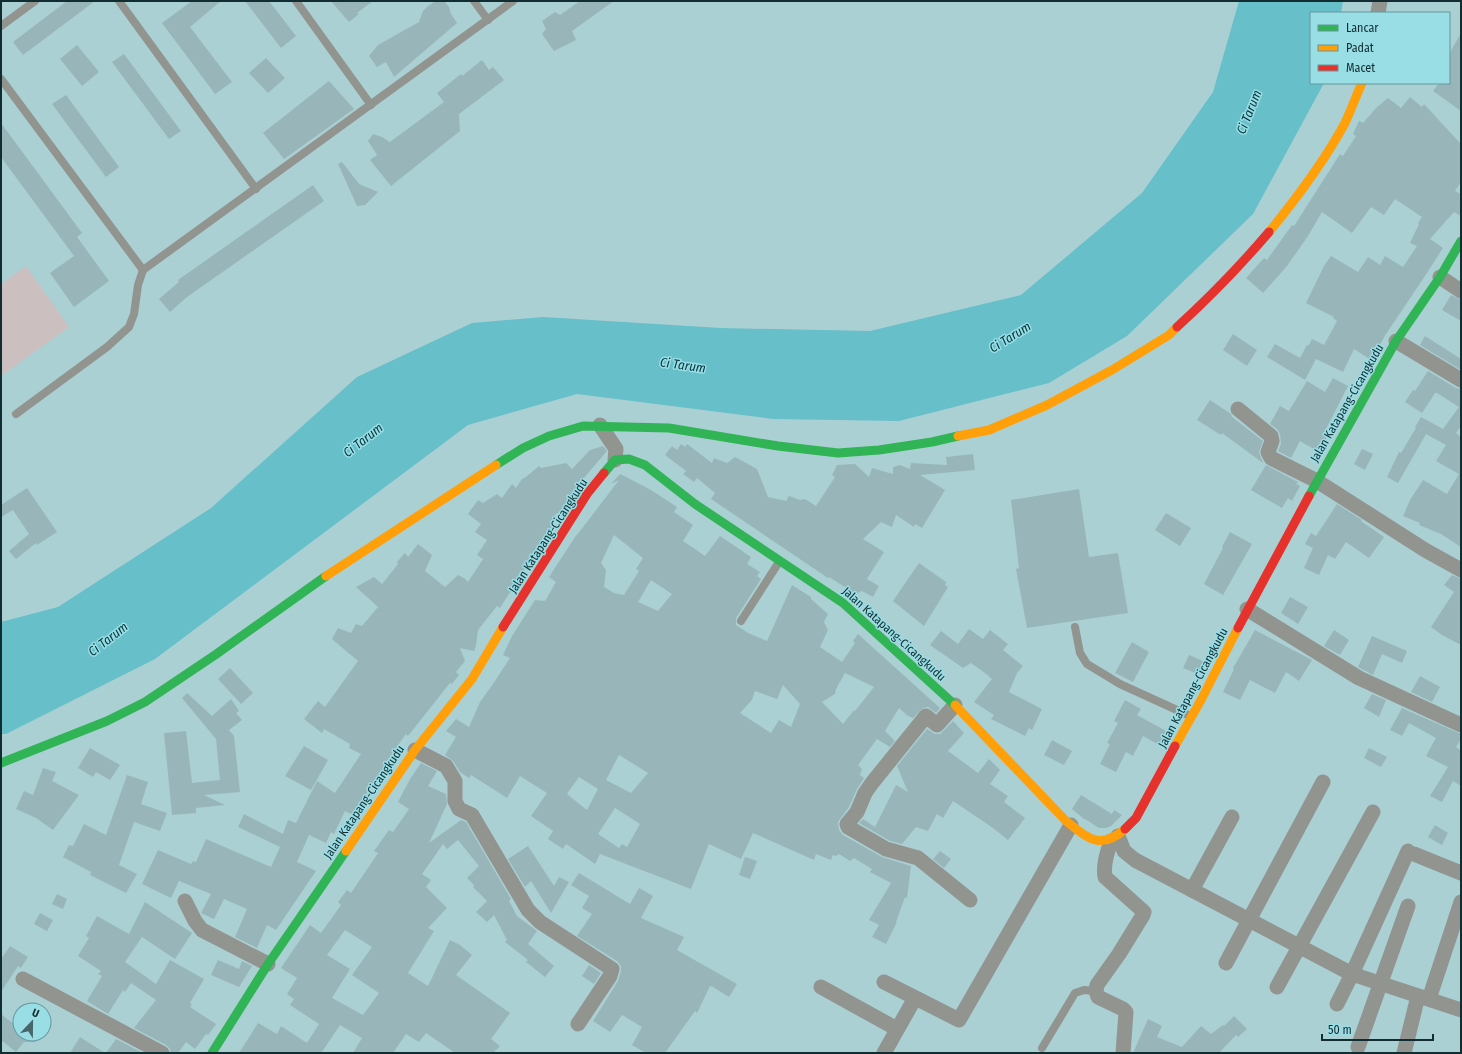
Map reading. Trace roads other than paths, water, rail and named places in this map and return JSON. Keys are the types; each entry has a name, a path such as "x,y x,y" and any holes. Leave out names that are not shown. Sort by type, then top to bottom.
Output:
{"street":[{"path":"1378,12 1380,1"},
{"path":"1,763 107,721 146,702 215,655 308,588 523,448 569,429 600,425 668,428 778,446 838,453 879,450 932,442 990,430 1047,405 1112,370 1169,335 1211,296 1243,262 1295,200 1336,138 1362,84"},
{"name":"Jalan Katapang-Cicangkudu","path":"212,1053 268,964 414,750 472,679 490,647 587,494 615,460 629,459 645,465 695,504 843,603 955,705 1048,803 1072,825 1084,835 1095,840 1114,838 1126,830 1136,818 1201,700 1247,609 1317,481 1396,341 1440,277 1461,241"},
{"path":"1440,277 1461,291"},
{"path":"1396,341 1461,380"},
{"path":"1238,409 1272,436 1272,441 1268,452 1271,458 1317,481 1425,550 1461,570"},
{"path":"600,425 616,449 615,460"},
{"path":"1247,609 1359,678 1461,725"},
{"path":"955,705 937,725 926,716 872,783 865,793 857,812 847,824 848,827 886,849 918,858 970,900"},
{"path":"414,750 446,766 455,781 455,802 459,809 472,815 528,910 540,922 612,969 610,976 578,1024"},
{"path":"1226,963 1250,921 1323,782"},
{"path":"1277,987 1373,812"},
{"path":"1192,890 1232,817"},
{"path":"884,982 959,1020 1072,825"},
{"path":"1114,838 1124,851 1135,860 1352,974 1461,1010"},
{"path":"1114,838 1105,860 1105,877 1144,912 1119,954 1097,985 1096,991 1098,997 1123,1009 1126,1012 1123,1053"},
{"path":"1337,1004 1411,853 1461,873"},
{"path":"186,901 194,922 202,930 268,964"},
{"path":"1404,1053 1423,997 1461,902"},
{"path":"1358,1048 1408,906"},
{"path":"23,979 162,1053"},
{"path":"821,987 897,1029"},
{"path":"884,1053 915,998"}],"lane":[{"path":"1,26 35,1"},
{"path":"119,1 256,189"},
{"path":"296,1 371,105"},
{"path":"474,1 488,20"},
{"path":"16,414 107,346 129,327 134,314 138,285 143,270 514,1"},
{"path":"1,79 143,270"},
{"path":"741,621 779,561"},
{"path":"1075,627 1080,653 1087,664 1120,684 1191,716"},
{"path":"1042,1048 1075,993 1084,990 1096,991"}],"water":[{"name":"Ci Tarum","path":"1239,1 1343,1 1341,12 1310,12 1310,84 1323,84 1253,214 1127,336 1049,383 899,421 773,419 577,394 468,425 155,659 6,734 1,734 1,622 58,607 211,508 357,377 472,323 543,317 720,328 870,331 1021,295 1142,193 1213,92"}]}
